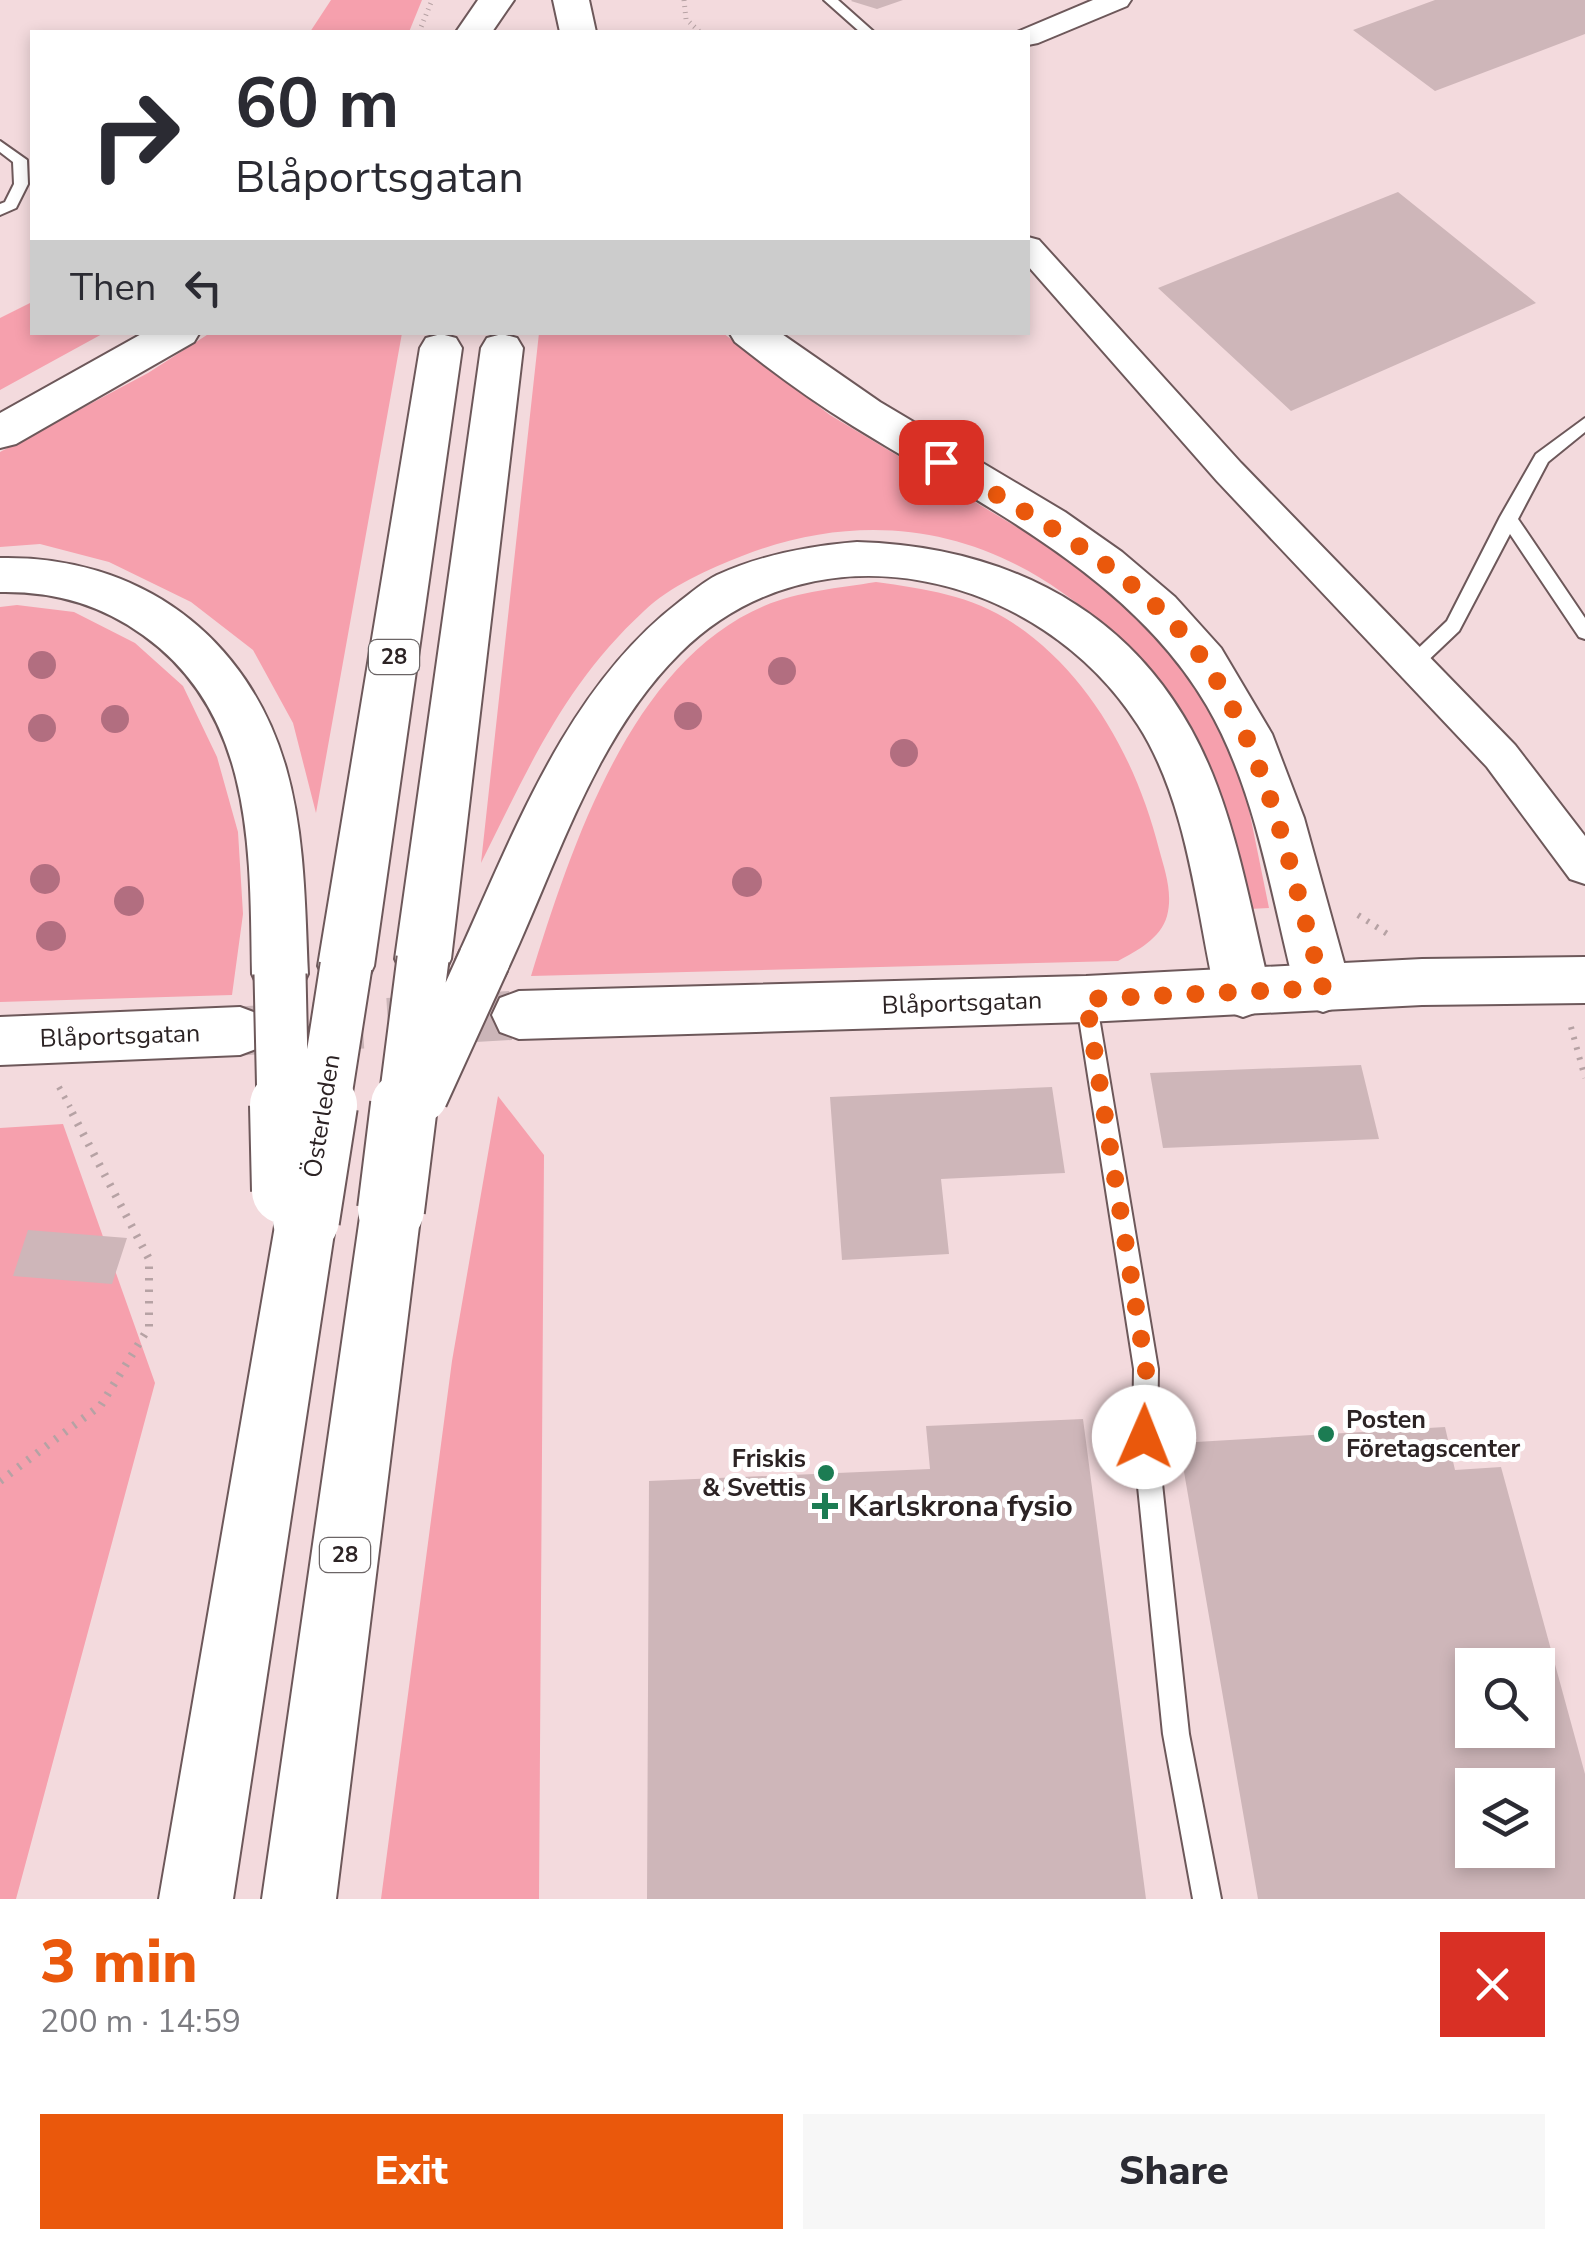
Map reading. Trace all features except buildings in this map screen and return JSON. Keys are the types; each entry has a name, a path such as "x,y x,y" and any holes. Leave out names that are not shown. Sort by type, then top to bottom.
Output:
{"main road":[{"path":"475,30 496,0"},
{"path":"491,30 496,0"},
{"path":"542,30 546,0"},
{"path":"571,0 578,30"},
{"path":"0,433 174,335"},
{"path":"754,335 832,395 1053,528 1109,567 1164,617 1205,662 1234,711 1263,778 1323,988"},
{"name":"Österleden","path":"196,1899 288,1332 295,1220 346,966 443,340"},
{"name":"28","path":"299,1899 503,340"},
{"path":"395,1180 484,960 572,773 616,701 662,641 732,588 809,564 883,558 946,567 1008,587 1062,616 1112,661 1158,714 1190,779 1210,842 1243,992"},
{"path":"0,576 62,580 112,593 190,642 219,676 262,764 270,812 295,1220"}],"street":[{"path":"1030,35 1117,0"},
{"path":"1030,249 1229,472 1501,756 1585,867"},
{"name":"Blåportsgatan","path":"519,1015 1086,999 1422,982 1577,1001"},
{"name":"Blåportsgatan","path":"0,1041 240,1031"}],"lane":[{"path":"830,0 865,30"},
{"path":"0,145 20,160 21,184 11,205 0,210"},
{"path":"1413,664 1453,626 1542,458 1585,424"},
{"path":"1508,518 1585,632"},
{"path":"1086,999 1146,1369 1144,1437 1176,1734 1207,1899"}],"path":[{"path":"420,30 432,0"},
{"path":"684,0 683,12 697,30"},
{"path":"1577,1001 1585,1078"},
{"path":"0,1481 101,1405 149,1327 149,1259 59,1086"}],"shaded area":[{"path":"331,0 422,0 410,30 311,30"},
{"path":"30,303 30,335 100,335 0,390 0,318"},
{"path":"207,335 402,335 316,813 293,723 253,650 191,602 109,562 40,544 0,547 0,452 148,373"},
{"path":"539,335 726,335 830,415 1095,574 1151,626 1188,675 1230,747 1245,790 1269,908 1249,909 1230,829 1204,751 1177,703 1143,663 1065,594 1023,568 980,549 934,536 888,530 792,540 716,567 654,602 616,639 570,698 481,863"},
{"path":"876,582 947,595 997,613 1040,644 1087,694 1107,722 1138,784 1164,866 1169,907 1164,924 1154,937 1118,961 531,976 565,872 612,764 642,714 677,670 717,633 764,606 805,593"},
{"path":"17,605 74,612 135,643 183,686 217,757 238,832 243,914 232,995 0,1002 0,607"},
{"path":"498,1096 544,1155 539,1899 381,1899 452,1361"},
{"path":"63,1124 155,1383 16,1899 0,1899 0,1128"}],"tunnel":[{"path":"240,1031 519,1015"}],"place":[{"name":"Posten Företagscenter","path":"1326,1434"},
{"name":"Friskis & Svettis","path":"826,1473"},
{"name":"Karlskrona fysio","path":"825,1506"}],"route":[{"path":"941,462 1053,528 1109,567 1164,617 1205,662 1234,711 1263,778 1323,988 1086,999 1088,1031 1146,1369 1144,1437"}]}
